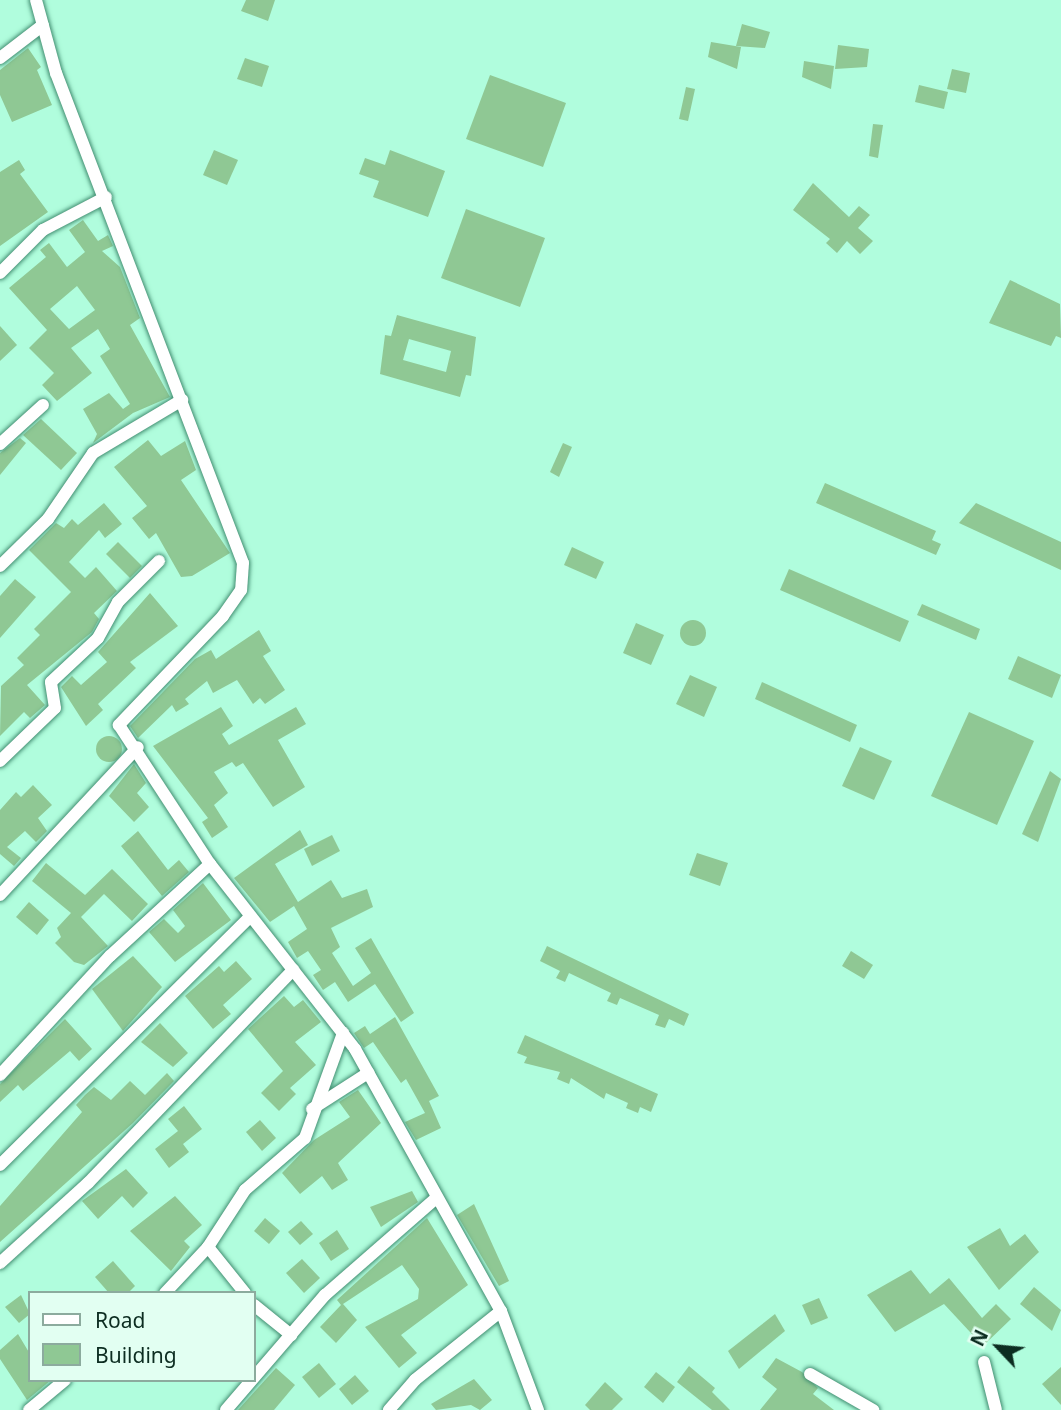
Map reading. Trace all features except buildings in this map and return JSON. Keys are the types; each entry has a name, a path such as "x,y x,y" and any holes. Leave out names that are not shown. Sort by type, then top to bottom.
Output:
{"street":[{"path":"36,0 106,197 243,563 241,590 118,725 138,747 210,864 343,1033 368,1073 434,1200 481,1267 538,1410"},
{"path":"0,58 43,25"},
{"path":"0,272 43,230 106,197"},
{"path":"0,566 48,519 93,453 182,400"},
{"path":"0,444 43,405"},
{"path":"0,761 55,708 51,682 99,638 118,602 159,561"},
{"path":"0,895 138,747"},
{"path":"0,1075 110,956 210,864"},
{"path":"0,1165 250,917"},
{"path":"0,1264 88,1183 293,970"},
{"path":"167,1291 208,1247 245,1190 305,1138 312,1109 343,1033"},
{"path":"312,1109 368,1073"},
{"path":"256,1375 377,1244 434,1200"},
{"path":"208,1247 243,1291"},
{"path":"256,1307 291,1335"},
{"path":"388,1410 415,1380 500,1311"},
{"path":"984,1362 996,1410"},
{"path":"810,1374 873,1410"},
{"path":"29,1410 63,1382"},
{"path":"226,1410 250,1382"}]}
